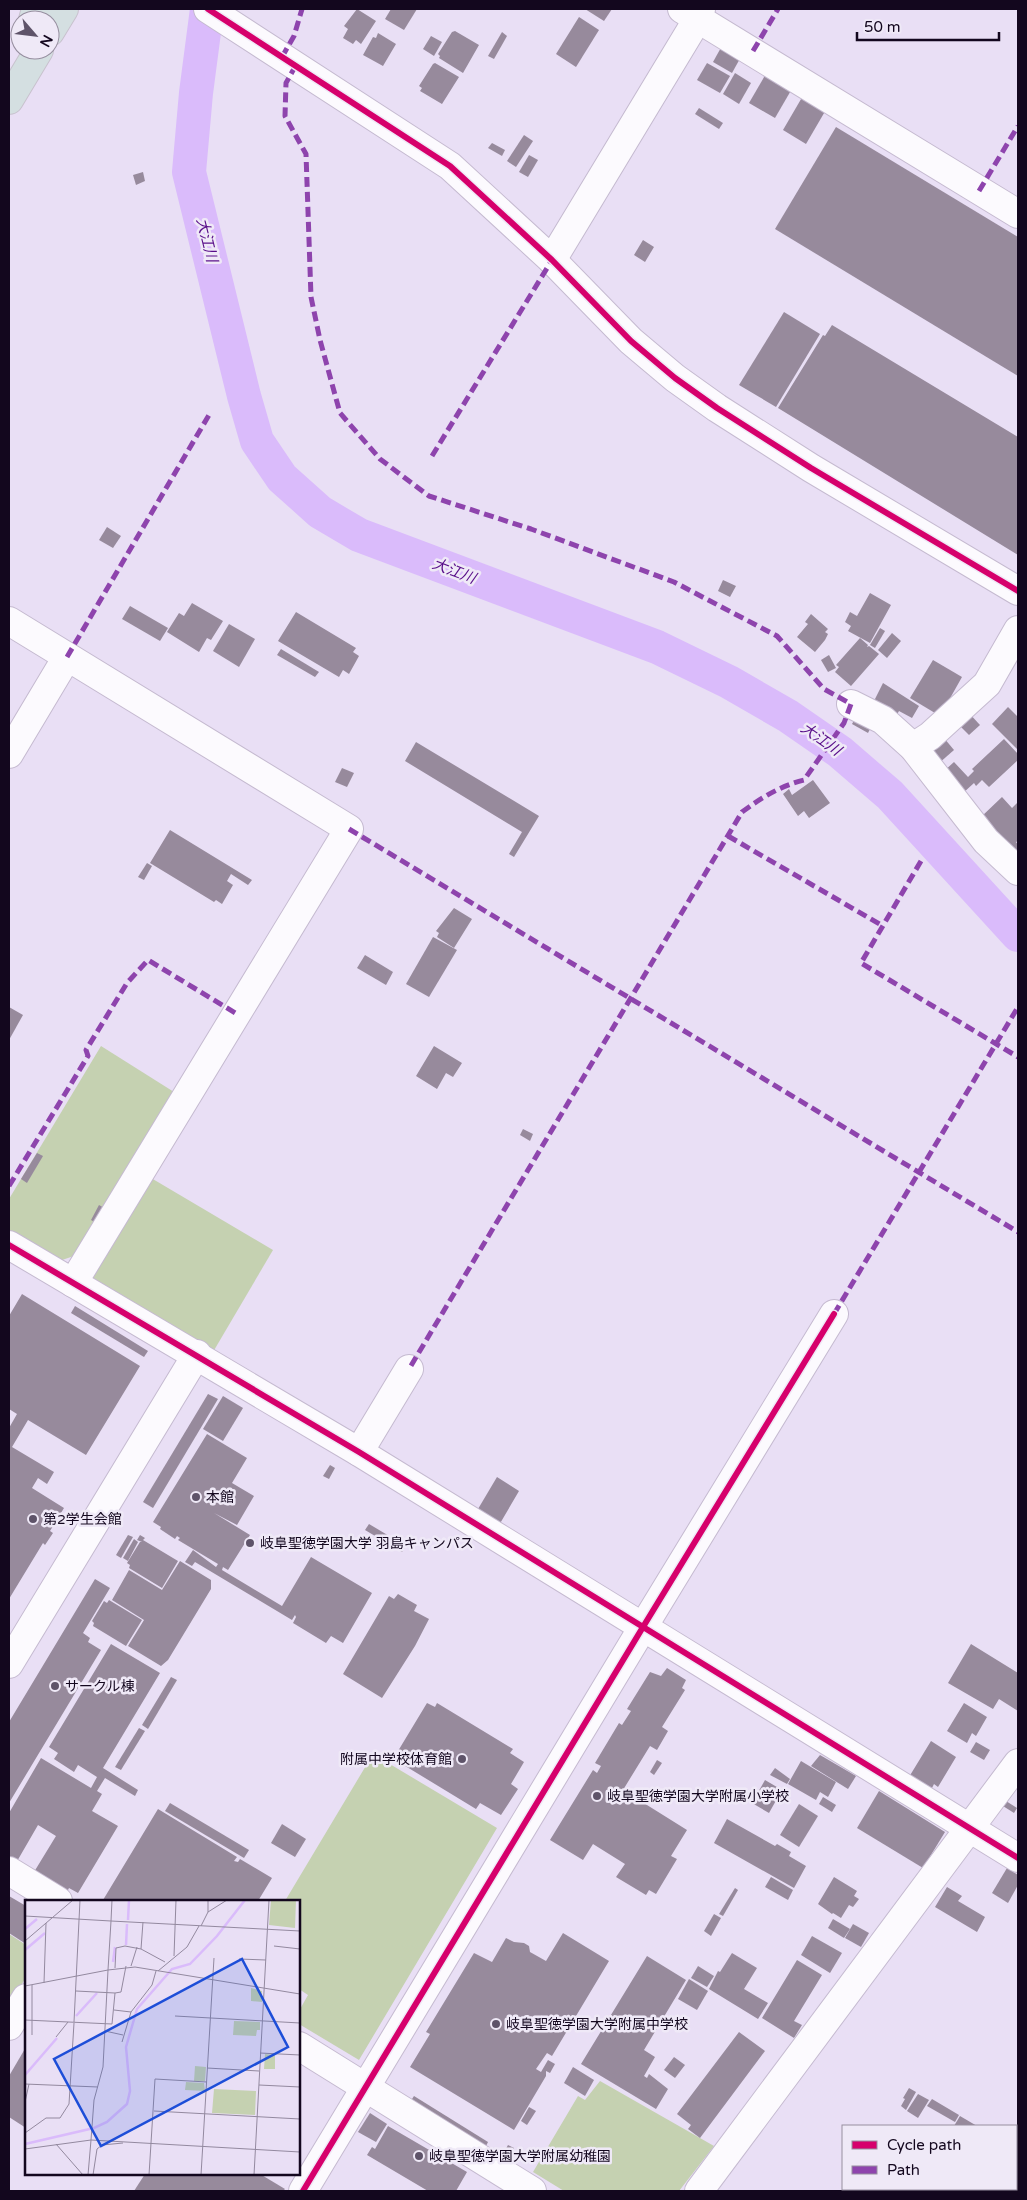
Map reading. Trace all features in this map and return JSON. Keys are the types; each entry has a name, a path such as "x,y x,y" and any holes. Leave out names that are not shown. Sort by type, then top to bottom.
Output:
{"main road":[{"path":"9,95 21,60"},
{"path":"9,100 33,60"}],"street":[{"path":"208,9 450,166 552,260 631,341 675,378 717,408 810,468 1018,591"},
{"path":"552,260 693,12 1018,214"},
{"path":"9,622 349,829 73,1283"},
{"path":"913,747 930,736 987,684 1018,630"},
{"path":"9,754 67,657"},
{"path":"851,704 883,720 913,747 986,841 1018,871"},
{"path":"9,1245 197,1354 359,1452 1018,1858"},
{"path":"303,2191 642,1627 834,1314"},
{"path":"9,1664 197,1354"},
{"path":"359,1452 409,1368"},
{"path":"699,2191 1018,1763"},
{"path":"9,1872 56,1900"},
{"path":"9,2026 25,2000"},
{"path":"300,2047 532,2191"}],"green space":[{"path":"101,1046 174,1092 77,1255 59,1261 9,1231 9,1199"},
{"path":"146,1175 273,1250 213,1352 86,1275"},
{"path":"373,1754 497,1828 359,2060 300,2025 300,2009 308,1995 300,1990 300,1900 286,1900"},
{"path":"9,1934 25,1944 25,1979 9,2006"},
{"path":"600,2081 714,2146 679,2191 564,2191 533,2172 578,2096 585,2100"}],"building":[{"path":"357,9 376,21 361,44 356,40 353,44 343,38 348,29 344,26"},
{"path":"391,9 417,9 404,30 385,19"},
{"path":"585,9 612,9 604,21"},
{"path":"579,17 599,30 576,67 556,54"},
{"path":"455,31 479,45 463,73 439,58 438,54 452,32"},
{"path":"502,32 507,36 494,59 488,56"},
{"path":"378,33 396,44 383,66 363,55 373,37 376,38"},
{"path":"431,36 442,42 434,56 423,49"},
{"path":"723,44 742,55 732,73 713,62"},
{"path":"435,63 459,77 442,104 420,91 422,88 419,86"},
{"path":"707,63 730,76 720,93 697,80"},
{"path":"767,72 793,87 775,118 749,103"},
{"path":"735,73 751,83 739,104 723,94"},
{"path":"804,94 827,108 806,144 783,130"},
{"path":"699,108 723,123 719,129 695,114"},
{"path":"836,127 1018,237 1018,376 775,229"},
{"path":"524,135 533,141 516,167 507,161"},
{"path":"492,143 505,150 502,156 488,148"},
{"path":"529,155 538,160 528,177 519,172"},
{"path":"143,172 145,181 136,185 133,175"},
{"path":"643,240 654,247 645,262 634,255"},
{"path":"784,312 820,334 776,407 739,385"},
{"path":"832,325 1018,437 1018,555 778,408 823,335 825,336"},
{"path":"107,527 121,536 113,548 99,540"},
{"path":"723,580 736,586 730,597 718,591"},
{"path":"870,593 891,605 870,643 848,631 851,626 845,622 850,612 857,616"},
{"path":"192,603 223,621 211,640 207,638 199,652 167,632 179,613 184,616"},
{"path":"130,606 168,628 160,641 122,619"},
{"path":"296,612 356,648 353,652 359,656 349,674 343,670 339,677 278,641"},
{"path":"811,614 828,629 825,632 828,634 825,640 815,652 797,637 808,624 805,622"},
{"path":"229,624 255,639 239,667 213,651"},
{"path":"880,628 885,631 875,648 870,645"},
{"path":"892,633 901,641 887,658 878,650"},
{"path":"860,638 868,645 867,647 869,646 879,654 851,686 835,672 839,667 836,665"},
{"path":"281,649 319,672 315,677 277,655"},
{"path":"829,655 836,668 828,672 821,660"},
{"path":"933,660 962,677 940,716 910,698"},
{"path":"883,683 919,706 912,718 899,711 895,718 872,705"},
{"path":"1008,707 1018,717 1018,750 992,724"},
{"path":"967,711 980,725 969,735 956,722"},
{"path":"859,712 874,721 868,733 852,724"},
{"path":"944,738 954,750 938,764 927,752"},
{"path":"1004,739 1018,754 1018,760 989,787 982,780 976,786 974,783 962,794 943,772 954,762 968,777 974,771 972,769"},
{"path":"416,742 539,816 514,857 509,854 522,832 405,761"},
{"path":"342,768 354,773 347,787 335,782"},
{"path":"813,780 830,803 809,818 804,811 798,816 783,794 789,789 792,795"},
{"path":"1002,797 1012,808 1018,802 1018,841 1016,842 1018,845 1018,855 1003,842 981,817"},
{"path":"170,830 252,880 248,885 231,874 227,881 233,885 222,904 216,900 214,902 150,863"},
{"path":"147,863 152,866 144,880 138,877"},
{"path":"454,908 472,919 454,948 437,937 439,933 436,931"},
{"path":"433,937 457,950 429,997 406,984"},
{"path":"365,955 393,972 386,985 357,968"},
{"path":"9,1007 23,1015 9,1040"},
{"path":"434,1046 462,1063 453,1077 446,1073 437,1089 416,1076"},
{"path":"523,1129 533,1134 530,1141 520,1135"},
{"path":"37,1153 43,1156 27,1183 21,1179"},
{"path":"99,1205 106,1209 96,1223 91,1220"},
{"path":"22,1294 140,1366 86,1455 28,1420 12,1447 54,1472 47,1484 38,1478 32,1488 64,1508 50,1531 53,1533 45,1545 43,1543 9,1599 9,1428 17,1414 9,1409 9,1316"},
{"path":"75,1306 148,1351 144,1357 71,1313"},
{"path":"208,1394 218,1399 153,1508 143,1502"},
{"path":"223,1396 243,1408 223,1441 203,1429"},
{"path":"207,1434 247,1458 232,1483 254,1496 237,1525 214,1513 250,1535 228,1570 223,1567 222,1570 282,1606 311,1557 372,1593 343,1643 331,1636 326,1643 293,1623 295,1615 292,1620 195,1562 192,1566 185,1562 193,1550 216,1567 218,1564 178,1540 180,1538 177,1536 175,1539 153,1522"},
{"path":"330,1465 335,1468 329,1479 323,1476"},
{"path":"497,1477 519,1491 495,1532 480,1523 486,1514 478,1509"},
{"path":"369,1524 406,1546 402,1552 365,1530"},
{"path":"128,1535 133,1537 121,1558 116,1555"},
{"path":"140,1535 145,1538 143,1540 178,1561 162,1588 129,1568 130,1565 127,1563 140,1542 142,1542 137,1540"},
{"path":"134,1539 138,1542 128,1561 123,1558"},
{"path":"180,1561 211,1580 211,1589 168,1660 161,1666 128,1646 144,1620 112,1600 129,1570 162,1590"},
{"name":"サークル棟","path":"95,1579 110,1588 83,1633 90,1638 88,1642 101,1650 9,1803 9,1722"},
{"path":"398,1594 417,1605 414,1611 429,1619 415,1646 382,1698 343,1674 389,1596 394,1599"},
{"path":"109,1600 142,1620 126,1646 93,1626 94,1623 92,1621 104,1601 107,1603"},
{"path":"111,1644 160,1673 103,1768 138,1790 135,1796 105,1778 97,1791 102,1794 92,1811 118,1826 78,1893 69,1888 67,1892 34,1872 56,1836 38,1825 16,1863 9,1858 9,1813 41,1758 91,1788 97,1777 78,1765 74,1772 54,1759 58,1753 49,1747"},
{"path":"971,1644 1018,1673 1018,1711 999,1699 993,1709 948,1683"},
{"path":"667,1668 686,1680 682,1688 685,1690 662,1727 668,1731 657,1750 650,1746 623,1790 687,1830 671,1856 677,1859 656,1894 649,1890 646,1895 616,1877 625,1864 593,1844 583,1860 550,1840 593,1770 597,1773 601,1766 595,1763 619,1723 622,1725 631,1711 627,1709 650,1672 661,1676"},
{"path":"171,1677 177,1680 148,1729 142,1725"},
{"name":"附属中学校体育館","path":"427,1703 435,1707 437,1703 513,1749 510,1753 524,1762 511,1784 518,1789 501,1815 480,1803 476,1809 402,1764 407,1756 398,1751"},
{"path":"964,1703 987,1717 976,1736 972,1733 967,1743 947,1731"},
{"path":"139,1728 145,1731 121,1770 115,1767"},
{"path":"931,1741 956,1757 938,1787 934,1784 931,1790 909,1777"},
{"path":"976,1742 990,1750 984,1760 970,1752"},
{"path":"820,1755 856,1776 848,1789 811,1766"},
{"path":"657,1760 662,1763 654,1775 650,1772"},
{"path":"801,1761 836,1782 828,1797 820,1792 816,1800 788,1784"},
{"path":"775,1768 790,1779 787,1784 770,1775"},
{"path":"765,1780 782,1790 769,1813 752,1803"},
{"path":"879,1791 945,1832 923,1868 857,1828"},
{"path":"823,1797 836,1805 832,1812 819,1804"},
{"path":"1006,1801 1017,1808 1014,1813 1003,1806"},
{"path":"170,1803 249,1850 244,1858 165,1811"},
{"path":"799,1804 818,1816 799,1847 780,1835"},
{"path":"158,1809 237,1857 234,1861 238,1862 240,1859 272,1878 259,1900 103,1900"},
{"path":"727,1819 775,1846 777,1844 791,1852 789,1856 806,1866 794,1888 714,1843"},
{"path":"282,1824 306,1839 295,1857 271,1843"},
{"path":"1007,1868 1018,1875 1018,1885 1008,1903 992,1893"},
{"path":"771,1877 793,1890 788,1900 765,1887"},
{"path":"834,1877 857,1891 854,1896 859,1899 853,1907 849,1905 841,1918 818,1904"},
{"path":"947,1887 962,1896 958,1901 985,1917 977,1932 935,1907"},
{"path":"735,1888 738,1890 723,1916 719,1914"},
{"path":"9,1896 25,1905 25,1943 9,1933"},
{"path":"714,1914 721,1918 711,1936 704,1931"},
{"path":"833,1919 850,1929 844,1938 828,1928"},
{"path":"853,1924 869,1933 861,1947 845,1938"},
{"path":"563,1933 609,1961 552,2056 547,2053 536,2069 541,2072 548,2060 555,2064 550,2073 546,2071 546,2076 514,2130 410,2067 430,2034 426,2032 474,1953 492,1962 506,1938 514,1942 524,1943 529,1946 530,1952 546,1961"},
{"path":"812,1936 842,1953 830,1973 801,1955"},
{"path":"732,1953 757,1968 744,1989 768,2003 758,2019 709,1989 718,1971 720,1972"},
{"path":"647,1956 686,1980 644,2050 655,2057 644,2076 647,2078 649,2074 668,2089 656,2109 581,2064"},
{"path":"797,1960 822,1975 794,2021 802,2025 794,2038 762,2018"},
{"path":"698,1966 714,1976 707,1987 691,1978"},
{"path":"689,1979 708,1991 697,2010 678,1999"},
{"path":"739,2032 765,2051 700,2138 688,2129 691,2125 677,2114"},
{"path":"25,2049 25,2127 9,2117 9,2076"},
{"path":"674,2057 685,2065 675,2078 664,2070"},
{"path":"573,2067 594,2080 585,2096 564,2083"},
{"path":"909,2088 916,2092 906,2110 901,2106"},
{"path":"918,2094 929,2100 918,2118 907,2111"},
{"path":"414,2096 488,2142 485,2148 410,2102"},
{"path":"932,2099 959,2115 955,2122 927,2106"},
{"path":"529,2107 536,2111 527,2125 521,2121"},
{"path":"370,2113 387,2124 376,2142 358,2132"},
{"path":"960,2116 975,2125 955,2125"},
{"path":"388,2126 467,2172 456,2191 428,2191 367,2155 372,2147 375,2149"},
{"path":"508,2145 514,2148 506,2161 501,2158"},
{"path":"144,2175 262,2175 285,2189 283,2191 134,2191"},
{"path":"968,2190 1006,2190 1005,2191"}],"waterway":[{"name":"大江川","path":"207,9 196,93 189,172 244,396 257,441 282,478 320,512 359,535 657,647 729,682 788,716 840,752 890,795 1018,935"}],"marked path":[{"path":"282,57 294,36 302,9"},
{"path":"753,51 778,9"},
{"path":"296,65 286,83 285,116 306,154 311,297 320,340 340,413 380,459 429,496 531,529 674,582 777,636 824,689 851,704 844,723 804,780 771,793 742,812 409,1369"},
{"path":"979,191 1018,126"},
{"path":"432,456 552,260"},
{"path":"67,657 209,415"},
{"path":"349,829 1018,1232"},
{"path":"728,836 883,926"},
{"path":"921,861 861,963 1018,1057"},
{"path":"9,1186 88,1056 86,1050 127,983 148,960 237,1014"},
{"path":"834,1314 1018,1007"}],"cycle path":[{"path":"208,9 450,166 552,260 631,341 675,378 717,408 811,468 1018,591"},
{"path":"9,1245 359,1452 1018,1858"},
{"path":"303,2191 834,1314"}],"place":[{"name":"本館","path":"196,1497"},
{"name":"第2学生会館","path":"33,1519"},
{"name":"岐阜聖徳学園大学 羽島キャンパス","path":"250,1543"},
{"name":"サークル棟","path":"55,1686"},
{"name":"附属中学校体育館","path":"462,1759"},
{"name":"岐阜聖徳学園大学附属小学校","path":"597,1796"},
{"name":"岐阜聖徳学園大学附属中学校","path":"496,2024"},
{"name":"岐阜聖徳学園大学附属幼稚園","path":"419,2156"}]}
